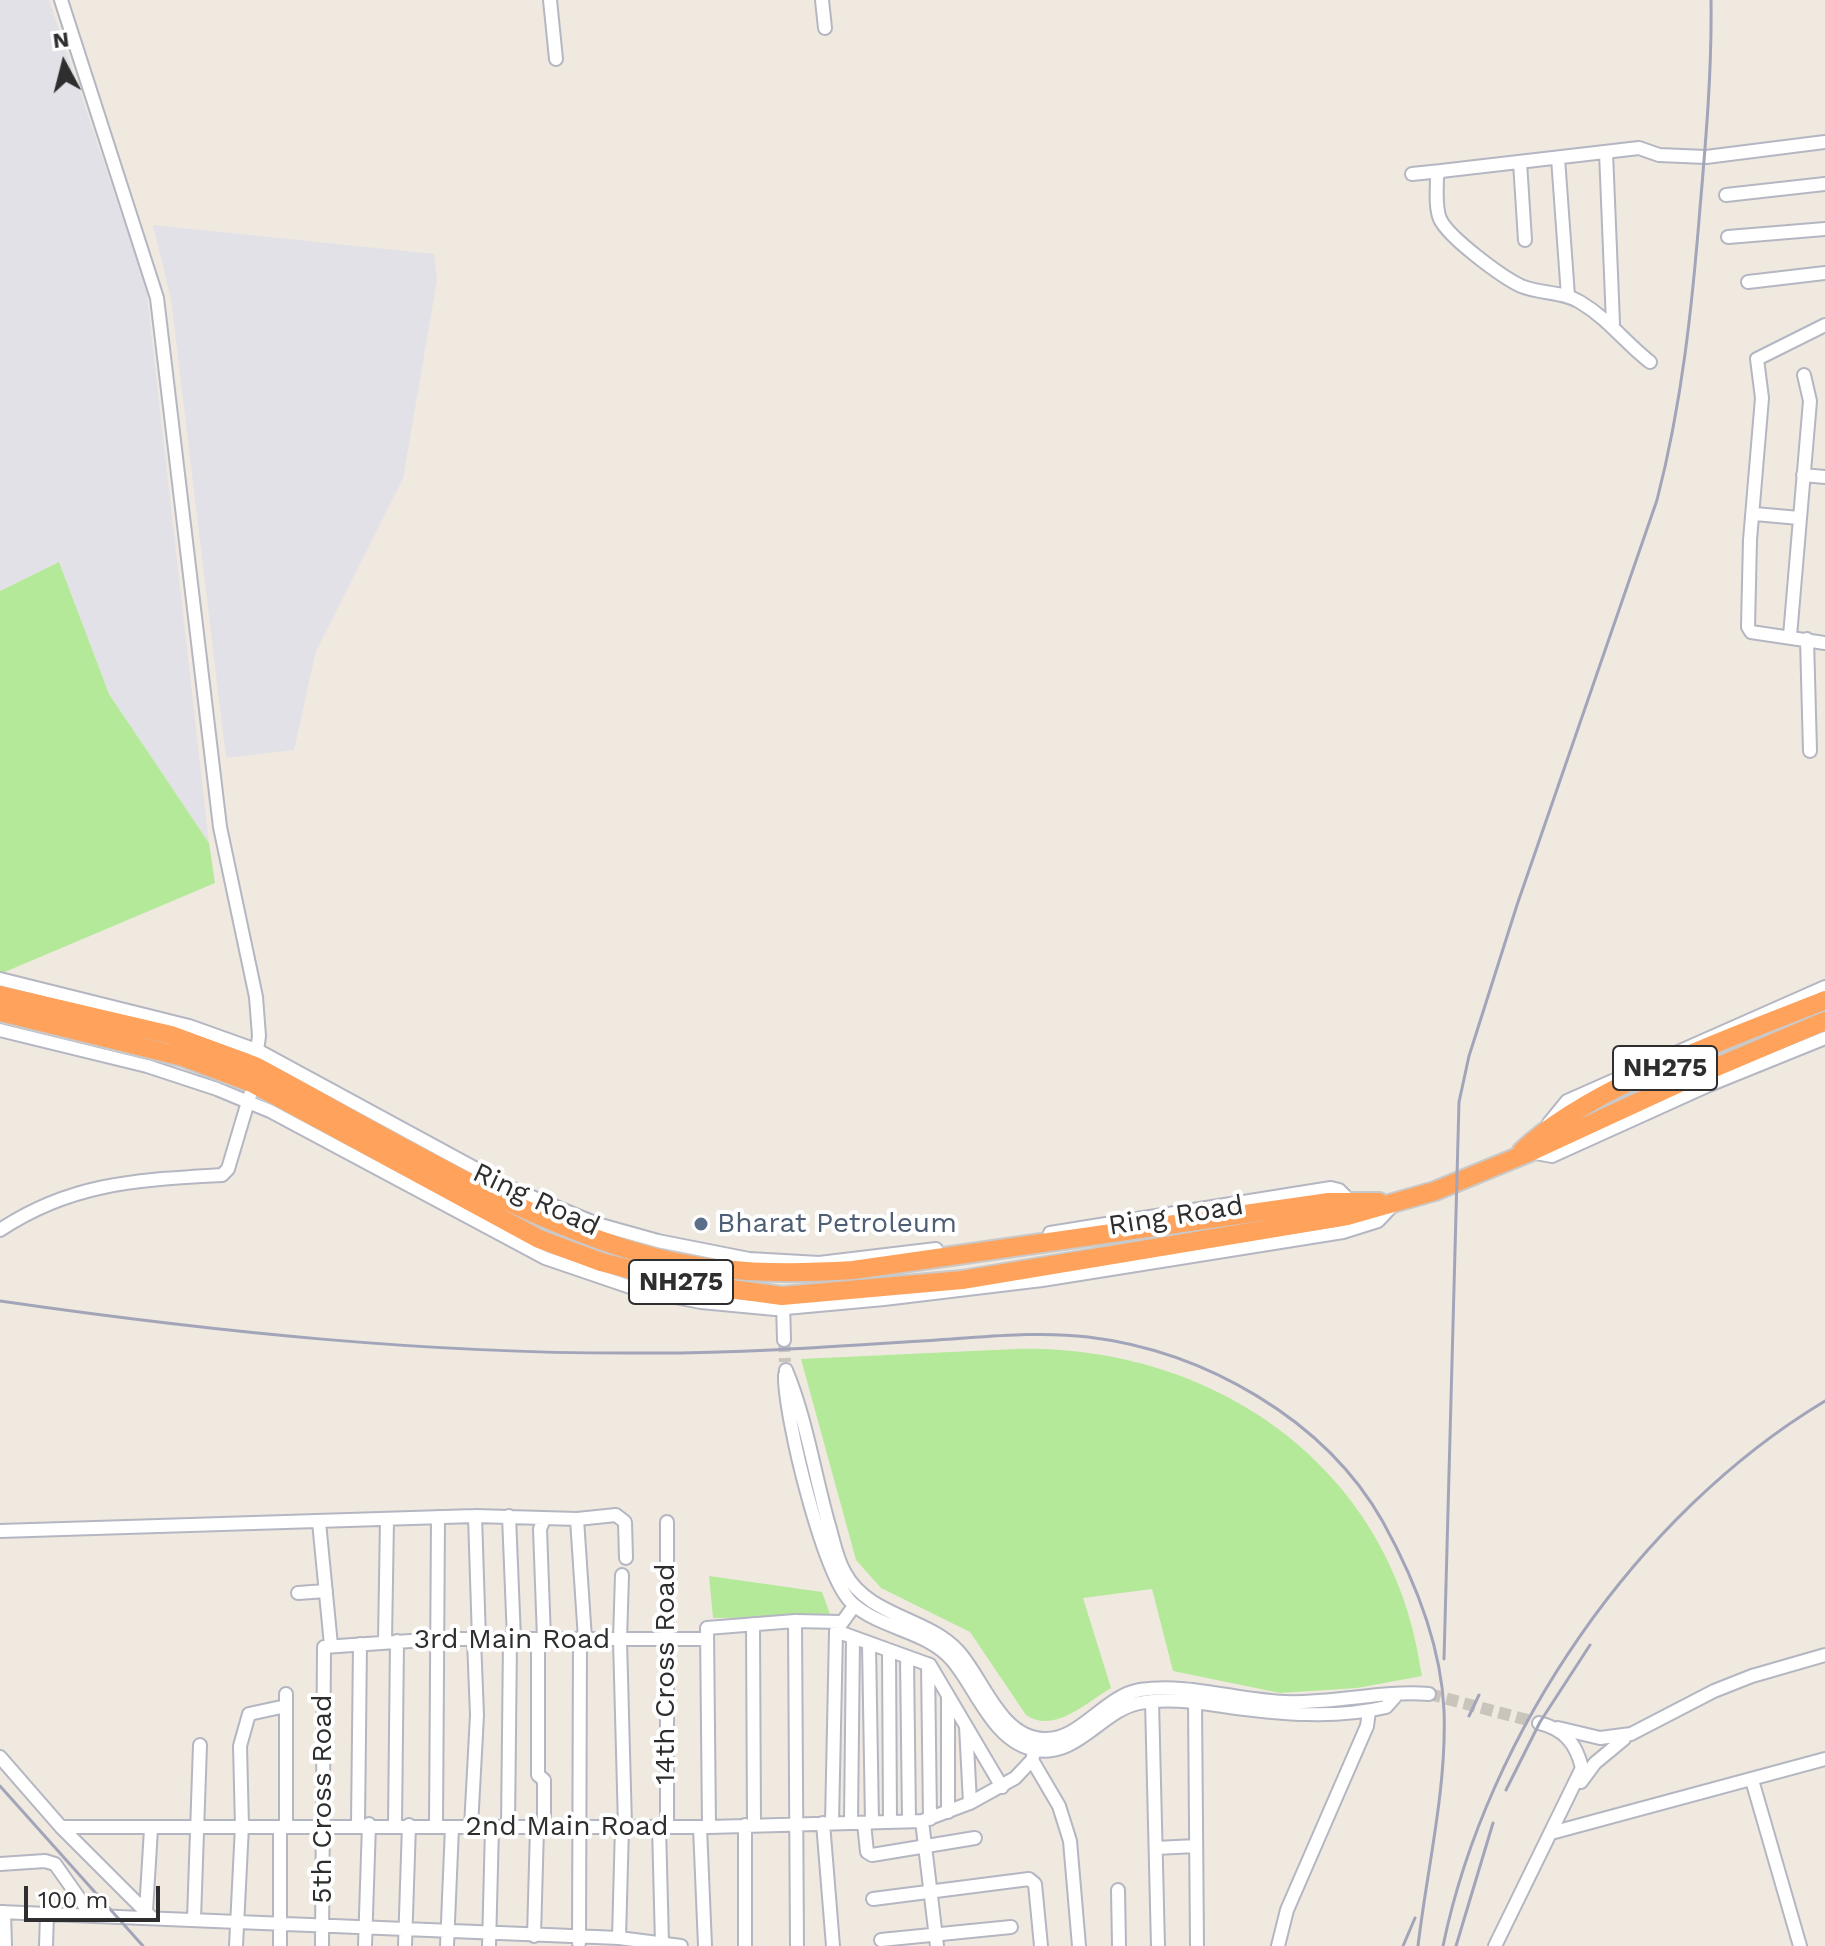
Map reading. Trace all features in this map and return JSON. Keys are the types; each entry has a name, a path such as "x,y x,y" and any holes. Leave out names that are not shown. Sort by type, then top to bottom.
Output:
{"highway":[{"name":"Ring Road","path":"0,995 171,1035 545,1219 656,1258 719,1268 780,1273 853,1270 1350,1201 1402,1201"},
{"name":"Ring Road","path":"1524,1154 1545,1129 1636,1081 1825,1000"},
{"name":"Ring Road","path":"0,1012 254,1075 539,1239 601,1262 679,1282 783,1302 962,1280 1347,1216 1402,1201 1524,1154 1825,1021"}],"street":[{"path":"0,1230 64,1195 135,1180 202,1173 222,1175 228,1169 254,1075 250,956 220,827 157,298 61,0"},
{"path":"550,0 556,59"},
{"path":"822,0 825,28"},
{"path":"1412,174 1639,148 1659,155 1716,157 1825,142"},
{"path":"1606,152 1613,323 1619,334 1650,362"},
{"path":"1558,158 1568,296"},
{"path":"1520,162 1525,240"},
{"path":"1441,171 1437,176 1439,217 1451,233 1521,285 1568,296 1613,323"},
{"path":"1726,195 1825,184"},
{"path":"1728,237 1825,229"},
{"path":"1748,282 1825,273"},
{"path":"1825,325 1757,359 1762,398 1755,514 1750,540 1748,627 1751,632 1825,643"},
{"path":"1790,636 1810,401 1804,375"},
{"path":"1803,475 1825,477"},
{"path":"1755,514 1799,518"},
{"path":"1807,639 1810,751"},
{"path":"0,979 189,1026 254,1075"},
{"path":"1545,1129 1567,1101 1825,987"},
{"path":"0,1030 147,1066 254,1075"},
{"path":"1524,1154 1552,1156 1709,1085 1825,1038"},
{"path":"783,1302 784,1340"},
{"path":"1079,1946 1070,1841 1035,1750 1025,1734 1006,1719 957,1650 873,1603 851,1583 835,1544 786,1366 784,1397 825,1551 836,1581 854,1606 942,1650 994,1720 1017,1742 1035,1750 1064,1747 1127,1706 1152,1701 1195,1702 1295,1713 1369,1711 1386,1707 1395,1697"},
{"path":"471,1827 477,1715 475,1516"},
{"path":"0,1531 475,1516 622,1518 626,1558"},
{"path":"508,1828 512,1639 509,1516"},
{"path":"436,1826 438,1517"},
{"path":"387,1519 395,1825"},
{"path":"536,1939 544,1780 538,1775 538,1737 540,1529 544,1519"},
{"path":"577,1519 582,1639 579,1942"},
{"name":"5th Cross Road","path":"319,1522 326,1591 322,1946"},
{"name":"14th Cross Road","path":"667,1522 663,1826 669,1945"},
{"path":"622,1575 623,1941"},
{"path":"298,1593 326,1591"},
{"path":"833,1946 828,1823 838,1626 854,1606"},
{"path":"795,1621 797,1946"},
{"path":"705,1946 707,1628 795,1621 838,1626 853,1638 928,1664 948,1692 1002,1787"},
{"path":"745,1946 753,1624"},
{"path":"853,1638 862,1822 868,1854 975,1838"},
{"name":"3rd Main Road","path":"326,1649 439,1639 706,1639"},
{"path":"360,1644 365,1946"},
{"path":"862,1822 869,1644"},
{"path":"889,1651 890,1822"},
{"path":"1495,1946 1551,1833 1574,1791 1595,1763 1631,1734 1714,1691 1752,1676 1825,1655"},
{"path":"907,1657 920,1820 936,1940"},
{"path":"920,1820 928,1664"},
{"path":"1035,1750 1064,1735 1108,1704 1138,1690 1206,1692 1283,1702 1429,1694"},
{"path":"948,1692 948,1812"},
{"path":"236,1946 242,1826 240,1746 249,1714 286,1700 280,1946"},
{"path":"1152,1701 1158,1946"},
{"path":"1195,1702 1197,1946"},
{"path":"1278,1946 1287,1910 1367,1726 1369,1711"},
{"path":"966,1723 970,1803"},
{"path":"1539,1723 1600,1738 1631,1734"},
{"path":"1558,1728 1579,1757 1582,1768 1574,1791"},
{"path":"194,1919 200,1745"},
{"name":"2nd Main Road","path":"61,1827 151,1829 364,1824 508,1828 704,1827 920,1820 948,1812 1002,1787 1035,1750"},
{"path":"0,1757 61,1827 149,1914"},
{"path":"1551,1833 1825,1759"},
{"path":"1752,1780 1800,1946"},
{"path":"405,1946 409,1825"},
{"path":"447,1946 452,1827"},
{"path":"489,1940 492,1827"},
{"path":"149,1914 151,1829"},
{"path":"1156,1848 1196,1846"},
{"path":"0,1864 45,1861 55,1864 91,1915"},
{"path":"873,1899 1029,1879 1035,1884 1041,1946"},
{"path":"1118,1890 1119,1946"},
{"path":"5,1946 2,1912 149,1914 194,1919 448,1931 489,1940 623,1941 669,1945"},
{"path":"46,1946 47,1914"},
{"path":"881,1940 936,1940 1011,1927"}],"shaded area":[{"path":"0,0 49,0 146,287 209,843 109,694 59,562 0,591"},
{"path":"153,225 434,254 437,280 403,479 316,651 294,750 226,758 171,299"}],"green space":[{"path":"59,562 109,694 209,843 215,883 0,974 0,591"},
{"path":"1015,1349 1089,1353 1160,1369 1225,1396 1284,1433 1335,1481 1375,1537 1405,1603 1422,1676 1357,1688 1280,1693 1173,1671 1152,1589 1083,1598 1111,1688 1059,1719 1037,1720 1026,1715 970,1632 881,1588 856,1560 801,1359"},
{"path":"709,1576 822,1592 831,1617 713,1618"}],"tunnel":[{"path":"784,1340 785,1362"},
{"path":"1429,1694 1539,1723"}],"railway":[{"path":"1444,1659 1459,1102 1469,1056 1517,905 1657,500 1666,464 1685,355 1693,282 1708,104 1711,0"},
{"path":"0,1301 244,1332 407,1346 570,1353 723,1352 1012,1335 1069,1335 1132,1345 1175,1357 1217,1375 1257,1396 1295,1422 1329,1452 1358,1485 1383,1522 1416,1590 1438,1661 1444,1710 1439,1799 1418,1946"},
{"path":"1443,1946 1464,1866 1495,1787 1534,1709 1580,1636 1634,1566 1693,1503 1757,1448 1825,1401"},
{"path":"1506,1790 1540,1722 1590,1645"},
{"path":"1469,1716 1479,1695"},
{"path":"0,1786 143,1946"},
{"path":"1456,1946 1493,1823"},
{"path":"1403,1946 1415,1918"}],"place":[{"name":"Bharat Petroleum","path":"701,1224"}]}
